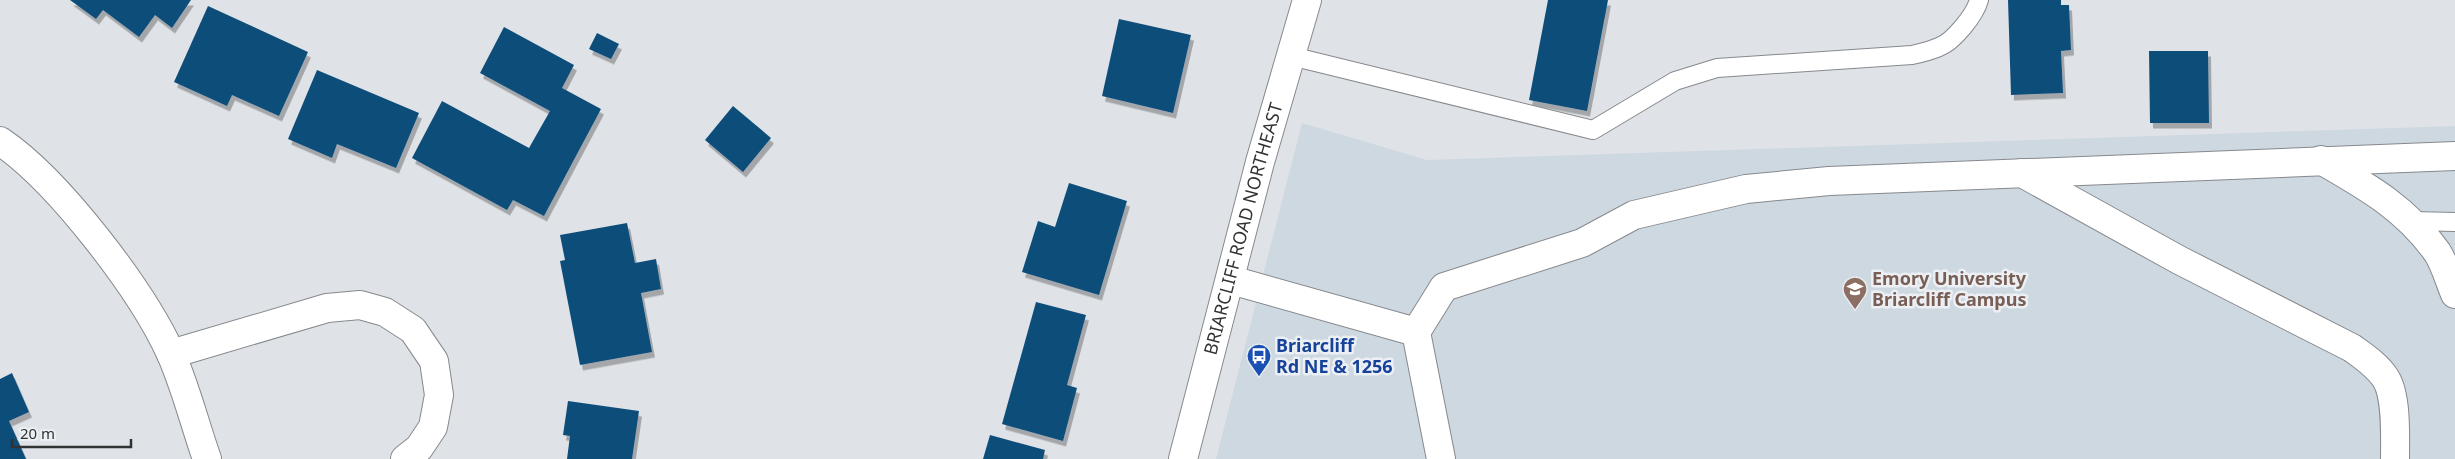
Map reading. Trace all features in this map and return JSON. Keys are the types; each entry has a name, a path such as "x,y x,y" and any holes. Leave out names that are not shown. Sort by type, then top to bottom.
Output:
{"street":[{"name":"BRIARCLIFF ROAD NORTHEAST","path":"1183,459 1231,280 1260,162 1307,0"},
{"path":"0,141 52,187 95,237 137,296 171,354 207,459"},
{"path":"1441,459 1416,332 1444,287 1582,243 1634,215 1746,189 1829,181 2455,156"},
{"path":"2321,160 2382,196 2411,221 2438,253 2455,294"},
{"path":"2022,173 2179,260 2352,348 2369,361 2386,379 2392,402 2395,459"},
{"path":"1231,280 1416,332"},
{"path":"171,354 327,308 360,305 385,312 413,330 434,361 439,395 433,427 419,448 405,459"}],"lane":[{"path":"1291,56 1593,130 1675,81 1717,68 1912,55 1941,47 1962,28 1977,8 1979,0"},
{"path":"2411,221 2455,222"}],"shaded area":[{"name":"Emory University Briarcliff Campus","path":"1302,123 1427,160 2455,126 2455,459 1216,459"}],"building":[{"path":"70,0 191,0 172,28 155,15 139,37 103,10 96,19"},
{"path":"1548,0 1608,0 1587,111 1529,100"},
{"path":"2008,0 2061,0 2061,5 2069,5 2071,50 2061,51 2063,93 2011,95"},
{"path":"208,6 308,52 279,116 232,95 227,106 174,82"},
{"path":"1119,19 1191,35 1173,113 1102,96"},
{"path":"504,27 574,65 562,88 601,109 544,216 513,200 507,210 412,158 442,101 529,148 550,111 480,73"},
{"path":"597,33 619,44 611,59 589,49"},
{"path":"2149,51 2208,51 2209,123 2150,123"},
{"path":"317,70 419,113 396,168 337,144 332,158 288,139"},
{"path":"733,106 771,138 743,172 705,140"},
{"path":"1069,183 1127,201 1099,295 1022,272 1038,221 1055,227"},
{"path":"627,223 635,263 656,259 661,289 641,293 652,352 580,365 560,261 565,260 560,235"},
{"path":"1036,302 1086,315 1067,385 1077,388 1063,441 1002,424"},
{"path":"12,373 29,412 9,421 26,459 0,459 0,379"},
{"path":"568,401 639,411 632,459 567,459 570,436 563,435"},
{"path":"990,435 1045,450 1043,459 983,459"}],"place":[{"name":"Emory University Briarcliff Campus","path":"1855,310"},
{"name":"Briarcliff Rd NE & 1256","path":"1259,377"}]}
